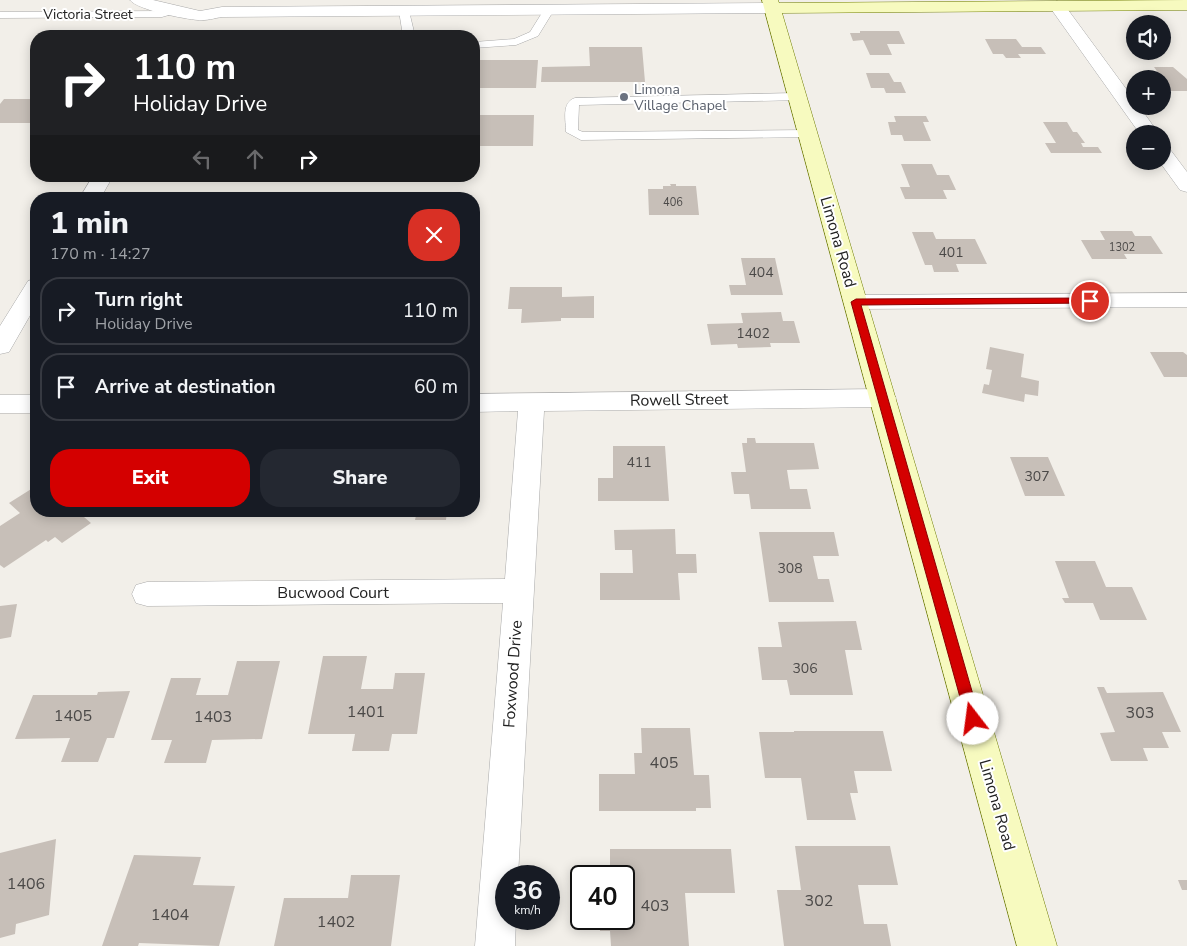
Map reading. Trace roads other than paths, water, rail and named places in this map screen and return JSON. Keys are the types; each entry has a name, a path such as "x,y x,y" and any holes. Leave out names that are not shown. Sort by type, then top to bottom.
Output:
{"street":[{"path":"138,0 175,10 196,23 222,12 549,10 771,4 1187,5"},
{"name":"Limona Road","path":"771,4 1037,946"},
{"path":"1057,6 1143,125"},
{"path":"1171,164 1187,186"},
{"path":"0,346 30,296"},
{"path":"856,302 1187,300"},
{"name":"Rowell Street","path":"480,403 883,398"},
{"name":"Foxwood Drive","path":"495,946 532,402"},
{"path":"0,404 30,404"},
{"name":"Bucwood Court","path":"147,594 519,591"}],"lane":[{"name":"Victoria Street","path":"0,15 162,14 175,10"},
{"path":"480,45 516,42 534,34 549,10"},
{"path":"404,11 408,30"},
{"path":"797,97 575,102 572,106 572,132 581,136 807,134"}],"place":[{"name":"Limona Village Chapel","path":"624,97"}]}
